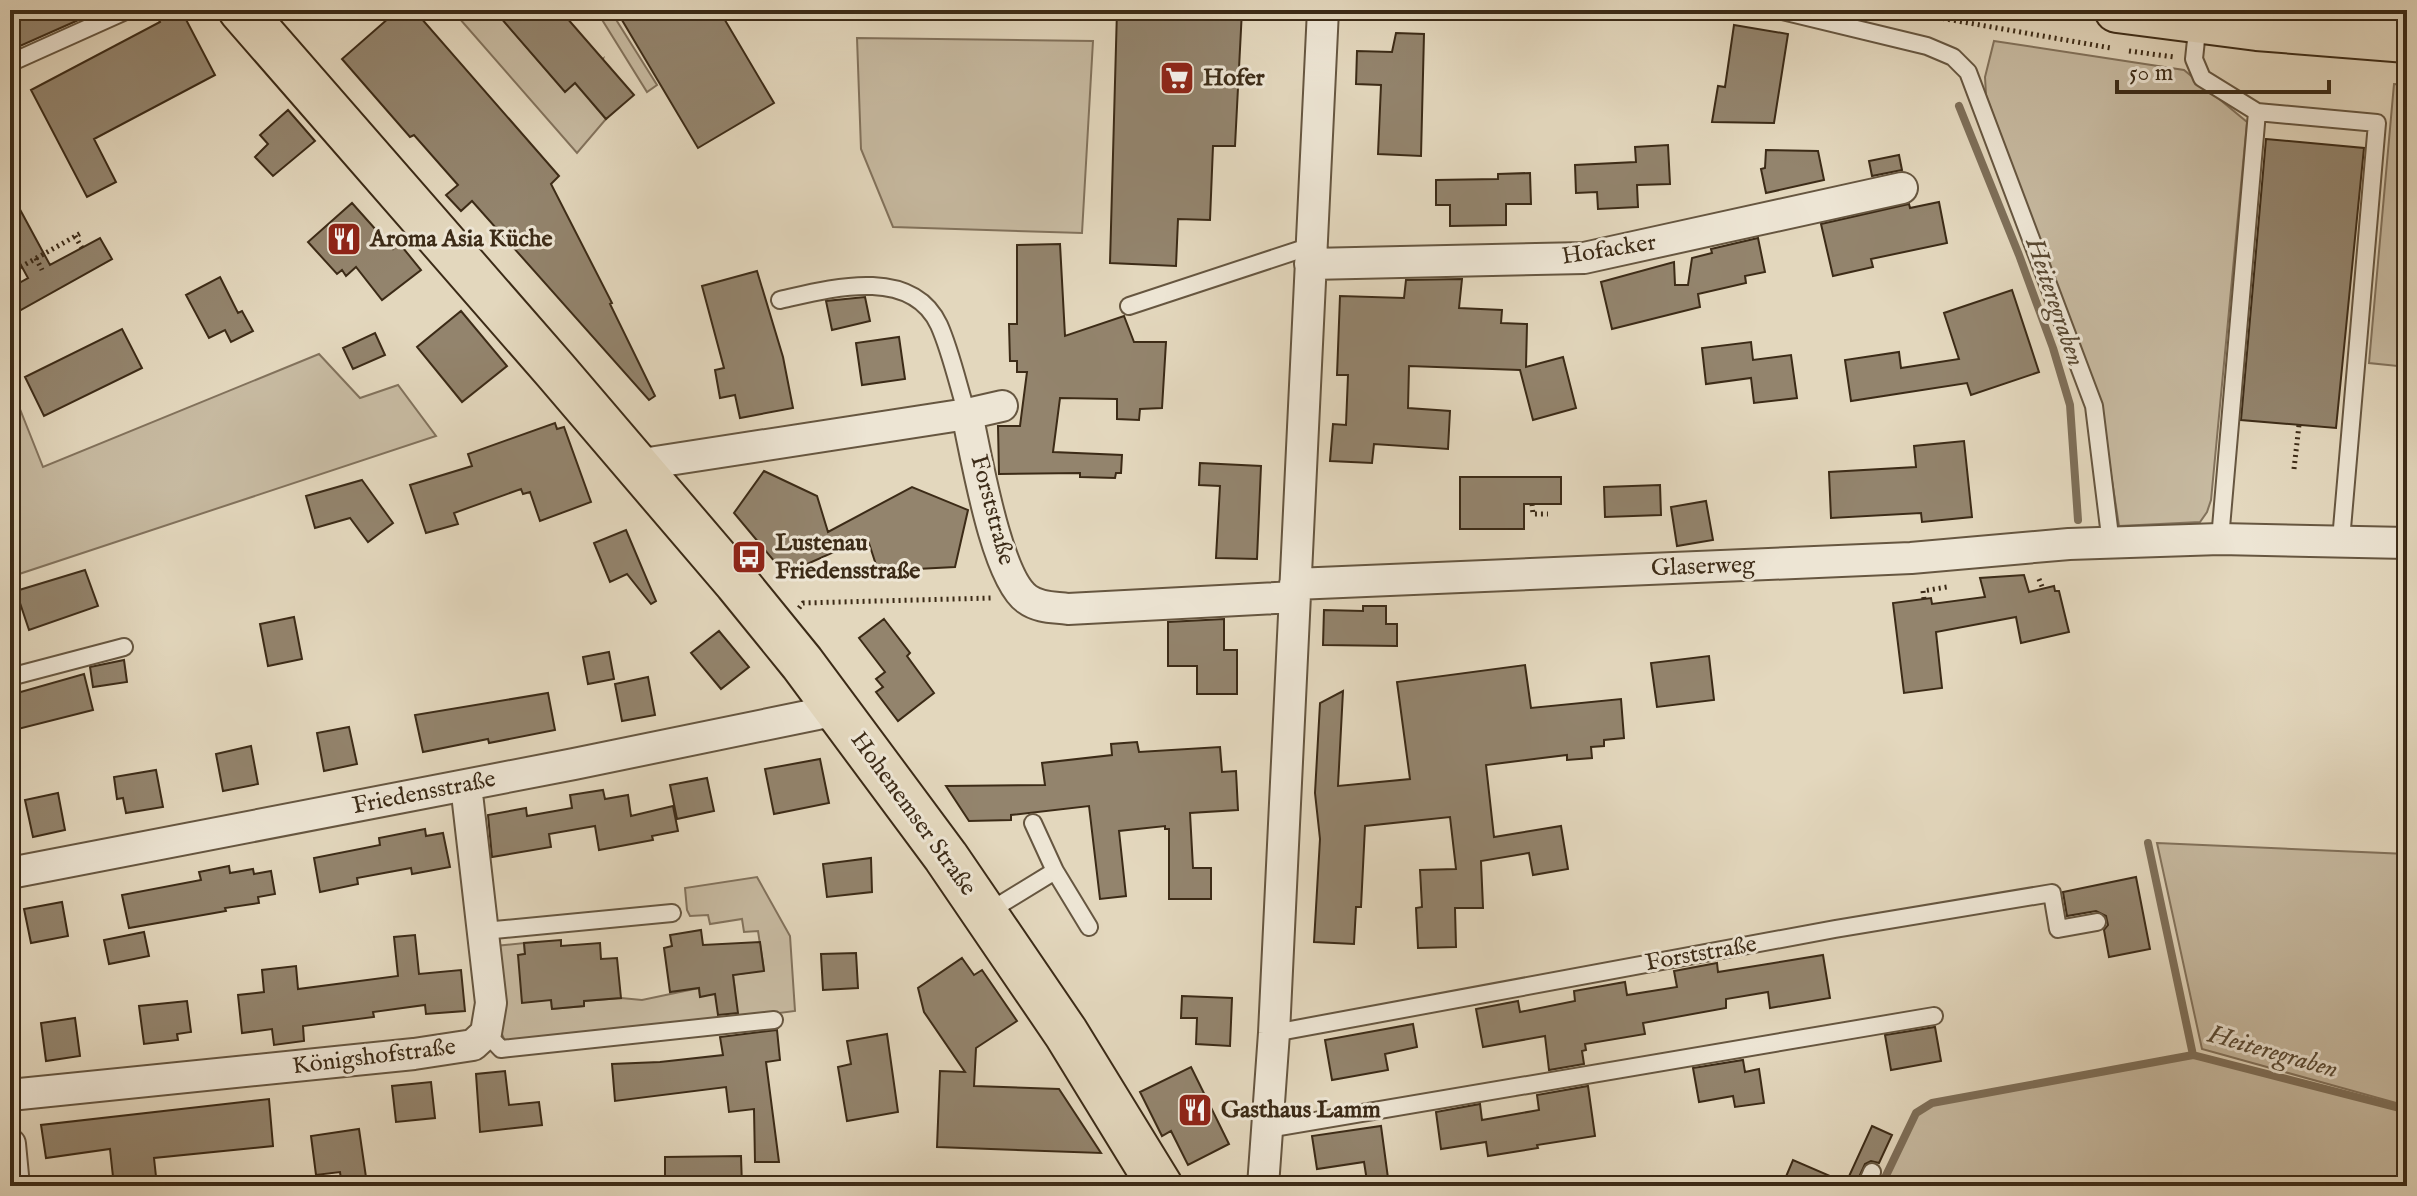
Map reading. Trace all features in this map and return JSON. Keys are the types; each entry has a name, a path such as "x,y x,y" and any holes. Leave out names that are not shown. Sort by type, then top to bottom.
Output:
{"main road":[{"path":"2117,10 2198,21 2407,40"},
{"name":"Hohenemser Straße","path":"251,13 775,630 837,710 946,857 1066,1033 1160,1186"}],"street":[{"path":"1263,1186 1274,1033 1323,10"},
{"name":"Hofacker","path":"1310,255 1584,258 1902,188"},
{"path":"636,465 1002,406"},
{"name":"Forststraße","path":"967,414 1002,560 1024,598"},
{"name":"Glaserweg","path":"1295,590 1911,558 2069,544 2220,539 2407,543"},
{"path":"1024,598 1038,606 1068,609 1295,590"},
{"name":"Friedensstraße","path":"10,873 837,710"},
{"name":"Königshofstraße","path":"10,1095 440,1051 473,1045 486,1033 491,1003 466,785"},
{"path":"10,1144 14,1186"}],"lane":[{"path":"10,63 128,10"},
{"path":"1778,10 1927,46 1953,57 1968,72 2094,406 2111,544"},
{"path":"2198,21 2194,59 2202,78 2257,112 2377,123 2341,540"},
{"path":"2220,539 2257,112"},
{"path":"1129,306 1310,255"},
{"name":"Forststraße","path":"780,300 850,286 893,289 914,297 929,309 939,324 967,414"},
{"path":"10,677 124,647"},
{"path":"1033,823 1055,871 1089,927"},
{"path":"985,914 1055,871"},
{"name":"Forststraße","path":"1274,1033 1835,929 2052,893 2058,929 2097,922"},
{"path":"484,931 672,913"},
{"path":"1268,1129 1934,1016"},
{"path":"486,1033 501,1049 774,1020"}],"path":[{"path":"10,273 78,234 82,248"},
{"path":"36,258 42,270"},
{"path":"2294,469 2299,425"},
{"path":"1532,504 1533,514 1548,514"},
{"path":"2039,579 2043,589"},
{"path":"1924,599 1923,591 1947,587"},
{"path":"775,630 803,603 1024,598"}],"shaded area":[{"path":"452,10 494,10 565,91 603,59 590,100 606,119 577,153"},
{"path":"596,10 610,10 657,85 647,92"},
{"path":"857,38 1093,41 1082,233 893,227 861,149"},
{"path":"1994,41 2184,70 2247,122 2211,500 2200,522 2119,526 2100,403 1986,95 1985,77"},
{"path":"2394,84 2407,85 2407,367 2369,363"},
{"path":"319,354 360,398 398,385 436,436 10,577 10,384 43,467"},
{"path":"2157,843 2407,854 2407,1106 2202,1049"},
{"path":"757,877 790,936 795,1011 646,1030 510,1043 504,1039 495,946 524,943 525,954 518,955 551,1000 552,1009 584,1006 584,1001 642,1000 699,988 700,996 735,991 733,975 764,970 758,931 744,932 742,919 710,924 708,915 690,916 685,888"},
{"path":"2193,1055 2407,1110 2407,1186 1881,1186 1916,1113 1932,1103"}],"building":[{"path":"10,10 101,10 20,46 18,42 10,46"},
{"path":"155,10 181,10 215,75 94,139 116,182 87,197 31,90 160,22"},
{"path":"398,10 414,10 559,176 551,184 655,396 649,400 472,201 461,211 446,195 458,185 414,135 410,137 342,59"},
{"path":"494,10 560,10 634,95 606,119 575,83 565,92"},
{"path":"616,10 719,10 774,103 698,148"},
{"name":"Hofer","path":"1117,10 1242,10 1235,146 1213,146 1210,220 1178,219 1176,266 1110,263"},
{"path":"1734,25 1788,34 1774,123 1712,122 1718,86 1725,87"},
{"path":"1396,33 1424,34 1421,156 1378,154 1381,85 1356,84 1357,51 1392,52"},
{"path":"288,110 315,141 273,176 255,157 268,144 260,135"},
{"path":"2266,139 2364,148 2336,428 2241,420"},
{"path":"1668,145 1670,184 1637,185 1638,207 1598,209 1597,192 1576,193 1575,165 1636,162 1635,147"},
{"path":"1766,150 1818,151 1824,180 1766,193 1761,169 1765,168"},
{"path":"1899,155 1902,170 1872,176 1869,161"},
{"path":"1530,173 1531,204 1506,204 1506,225 1450,226 1450,205 1436,205 1436,180 1498,179 1498,174"},
{"path":"10,191 50,265 100,238 112,259 10,316 10,288 28,278 10,245"},
{"path":"1939,202 1947,243 1871,259 1873,267 1833,276 1821,224 1909,204 1910,208"},
{"path":"352,203 393,249 399,243 421,270 382,300 356,267 346,276 342,270 337,274 308,242"},
{"path":"1758,238 1765,272 1745,276 1746,283 1698,294 1700,307 1612,329 1601,282 1674,262 1675,285 1688,285 1692,258 1712,253 1711,249"},
{"path":"1060,244 1065,336 1124,316 1134,342 1166,342 1162,408 1140,409 1139,420 1117,419 1117,399 1060,398 1053,452 1122,455 1121,473 1116,473 1115,478 1080,477 1080,473 999,474 998,426 1020,426 1027,372 1017,372 1017,361 1010,361 1009,324 1017,324 1017,245"},
{"path":"757,271 783,357 793,408 740,418 735,395 720,398 715,370 724,368 702,286"},
{"path":"220,277 238,313 242,311 253,331 231,342 225,330 209,338 186,295"},
{"path":"1462,279 1459,308 1502,310 1501,323 1527,324 1526,367 1563,357 1576,408 1533,420 1520,370 1409,366 1408,408 1450,411 1448,449 1374,444 1372,463 1330,461 1333,424 1346,425 1348,375 1337,375 1340,296 1404,298 1406,280"},
{"path":"2012,290 2039,372 1971,395 1967,383 1851,401 1845,360 1899,352 1901,368 1959,359 1944,313"},
{"path":"865,297 870,321 832,330 826,301"},
{"path":"461,311 507,366 462,402 417,347"},
{"path":"122,329 142,368 44,416 25,377"},
{"path":"375,333 385,355 353,369 343,348"},
{"path":"899,337 905,379 862,385 856,343"},
{"path":"1751,342 1753,360 1791,355 1797,398 1754,403 1751,378 1706,384 1702,348"},
{"path":"555,423 557,429 564,427 591,502 540,521 530,492 523,494 521,489 454,513 458,524 426,533 410,485 472,466 468,454"},
{"path":"1964,441 1972,517 1922,522 1921,513 1831,518 1829,472 1916,467 1914,446"},
{"path":"1200,463 1261,466 1257,559 1216,558 1220,486 1199,485"},
{"path":"764,471 817,496 828,532 912,487 968,510 955,567 878,571 867,537 785,574 734,513"},
{"path":"1460,477 1561,477 1561,504 1524,504 1524,529 1460,529"},
{"path":"362,480 393,523 368,542 350,518 315,528 306,496"},
{"path":"1660,485 1661,515 1605,517 1604,487"},
{"path":"1706,501 1713,540 1677,546 1671,507"},
{"path":"626,530 656,601 651,604 627,574 610,582 594,543"},
{"path":"85,570 98,606 29,630 16,591"},
{"path":"2024,575 2029,592 2054,586 2055,591 2059,591 2069,632 2021,643 2016,617 1936,632 1942,688 1904,693 1893,603 1931,598 1932,604 1985,597 1980,578"},
{"path":"1363,606 1386,606 1386,624 1397,624 1397,646 1323,645 1324,610 1363,611"},
{"path":"294,617 302,659 268,666 260,624"},
{"path":"884,619 910,653 907,656 934,693 898,721 876,692 883,687 876,679 885,672 859,638"},
{"path":"1224,619 1224,650 1237,650 1237,694 1197,694 1197,666 1168,666 1168,622"},
{"path":"719,631 749,667 721,689 691,653"},
{"path":"609,652 614,679 588,684 583,657"},
{"path":"1709,656 1714,700 1657,707 1651,663"},
{"path":"124,660 127,682 93,687 90,667"},
{"path":"1525,665 1531,708 1621,699 1624,738 1604,740 1604,746 1591,747 1592,758 1567,760 1567,755 1486,765 1494,837 1561,826 1568,869 1533,875 1529,853 1481,861 1483,908 1455,908 1456,947 1418,948 1416,908 1422,907 1420,870 1456,869 1450,817 1365,826 1361,907 1356,907 1354,944 1314,942 1320,839 1315,793 1320,703 1343,691 1338,786 1410,779 1397,682"},
{"path":"84,674 93,710 10,731 10,695"},
{"path":"648,677 655,715 622,721 615,684"},
{"path":"548,693 555,730 423,752 415,715"},
{"path":"349,727 357,764 324,771 317,733"},
{"path":"1137,742 1139,752 1220,747 1222,772 1236,771 1238,810 1190,813 1193,868 1211,868 1211,899 1169,899 1169,829 1165,826 1119,831 1126,896 1100,899 1089,806 1011,815 1011,820 969,821 946,786 1045,785 1042,763 1112,755 1111,744"},
{"path":"251,746 258,784 223,791 216,754"},
{"path":"820,759 829,803 774,814 765,769"},
{"path":"156,770 163,807 126,813 123,798 117,799 114,777"},
{"path":"707,778 714,811 677,819 670,785"},
{"path":"603,790 605,799 628,795 631,816 673,806 678,831 652,836 653,840 599,850 595,826 549,834 551,847 492,857 488,815 526,808 527,816 572,808 570,795"},
{"path":"58,793 65,830 33,837 25,800"},
{"path":"425,829 426,836 443,833 450,867 412,874 411,868 357,878 358,884 320,892 314,858 380,845 379,838"},
{"path":"871,858 872,892 827,897 823,864"},
{"path":"229,866 230,873 253,869 254,874 271,871 275,894 258,897 259,903 225,908 226,911 129,928 122,895 201,880 199,872"},
{"path":"2136,877 2150,949 2109,957 2104,930 2108,925 2106,916 2096,911 2067,916 2063,892"},
{"path":"62,902 68,936 31,943 24,909"},
{"path":"701,930 703,945 760,942 764,971 733,975 738,1013 718,1015 715,994 700,997 699,988 670,992 664,948 672,946 670,935"},
{"path":"144,932 149,956 109,964 104,940"},
{"path":"415,935 419,974 461,970 465,1011 426,1014 425,1005 373,1012 374,1017 303,1026 304,1041 274,1045 272,1029 242,1033 238,995 264,992 262,970 296,966 298,989 398,976 394,937"},
{"path":"561,940 561,946 600,943 601,959 617,958 621,998 584,1001 584,1006 552,1009 551,1000 522,1003 518,955 525,954 524,943"},
{"path":"856,953 858,988 823,990 821,954"},
{"path":"1823,955 1830,998 1770,1008 1768,992 1726,999 1726,1008 1643,1023 1645,1034 1585,1044 1586,1050 1582,1051 1584,1064 1549,1070 1545,1036 1483,1047 1476,1009 1518,1001 1520,1012 1575,1001 1574,991 1625,982 1627,995 1677,987 1674,971 1717,963 1718,972"},
{"path":"962,958 974,975 982,970 1017,1021 976,1048 974,1086 1059,1089 1101,1153 937,1147 940,1071 965,1072 924,1012 918,988"},
{"path":"1182,996 1232,998 1230,1046 1196,1044 1197,1018 1181,1018"},
{"path":"187,1001 191,1032 177,1034 178,1040 144,1044 139,1006"},
{"path":"75,1018 80,1056 46,1061 41,1023"},
{"path":"1413,1024 1417,1047 1385,1054 1388,1070 1332,1080 1325,1040"},
{"path":"1935,1027 1941,1061 1891,1070 1885,1035"},
{"path":"777,1030 780,1060 766,1062 779,1162 755,1162 754,1109 729,1112 726,1087 615,1101 612,1064 723,1055 720,1037"},
{"path":"887,1034 898,1112 847,1121 838,1067 851,1064 847,1041"},
{"path":"1743,1060 1745,1072 1759,1069 1764,1103 1735,1107 1733,1096 1699,1102 1693,1068"},
{"path":"1191,1067 1229,1144 1188,1165 1171,1131 1162,1136 1140,1092"},
{"path":"505,1071 509,1105 539,1102 542,1125 480,1132 476,1074"},
{"path":"431,1082 435,1118 396,1122 392,1086"},
{"path":"1588,1086 1595,1136 1488,1156 1486,1142 1441,1149 1436,1112 1480,1104 1482,1120 1539,1110 1537,1095"},
{"path":"269,1099 273,1146 154,1158 157,1186 114,1186 110,1149 46,1158 41,1125"},
{"path":"1381,1126 1388,1178 1367,1181 1364,1162 1317,1169 1312,1136"},
{"path":"1872,1126 1892,1135 1879,1163 1871,1161 1865,1164 1855,1186 1782,1186 1793,1160 1846,1183"},
{"path":"359,1129 367,1184 342,1186 340,1172 316,1175 311,1136"},
{"path":"741,1156 742,1186 665,1186 665,1157"}],"waterway":[{"name":"Heiteregraben","path":"1959,106 2019,255 2070,405 2078,520"},
{"name":"Heiteregraben","path":"2148,843 2193,1055 2407,1110"},
{"path":"1881,1186 1916,1113 1932,1103 2193,1055"}],"place":[{"name":"Hofer","path":"1177,78"},
{"name":"Aroma Asia Küche","path":"344,239"},
{"name":"Lustenau Friedensstraße","path":"749,557"},
{"name":"Gasthaus Lamm","path":"1195,1110"}]}
